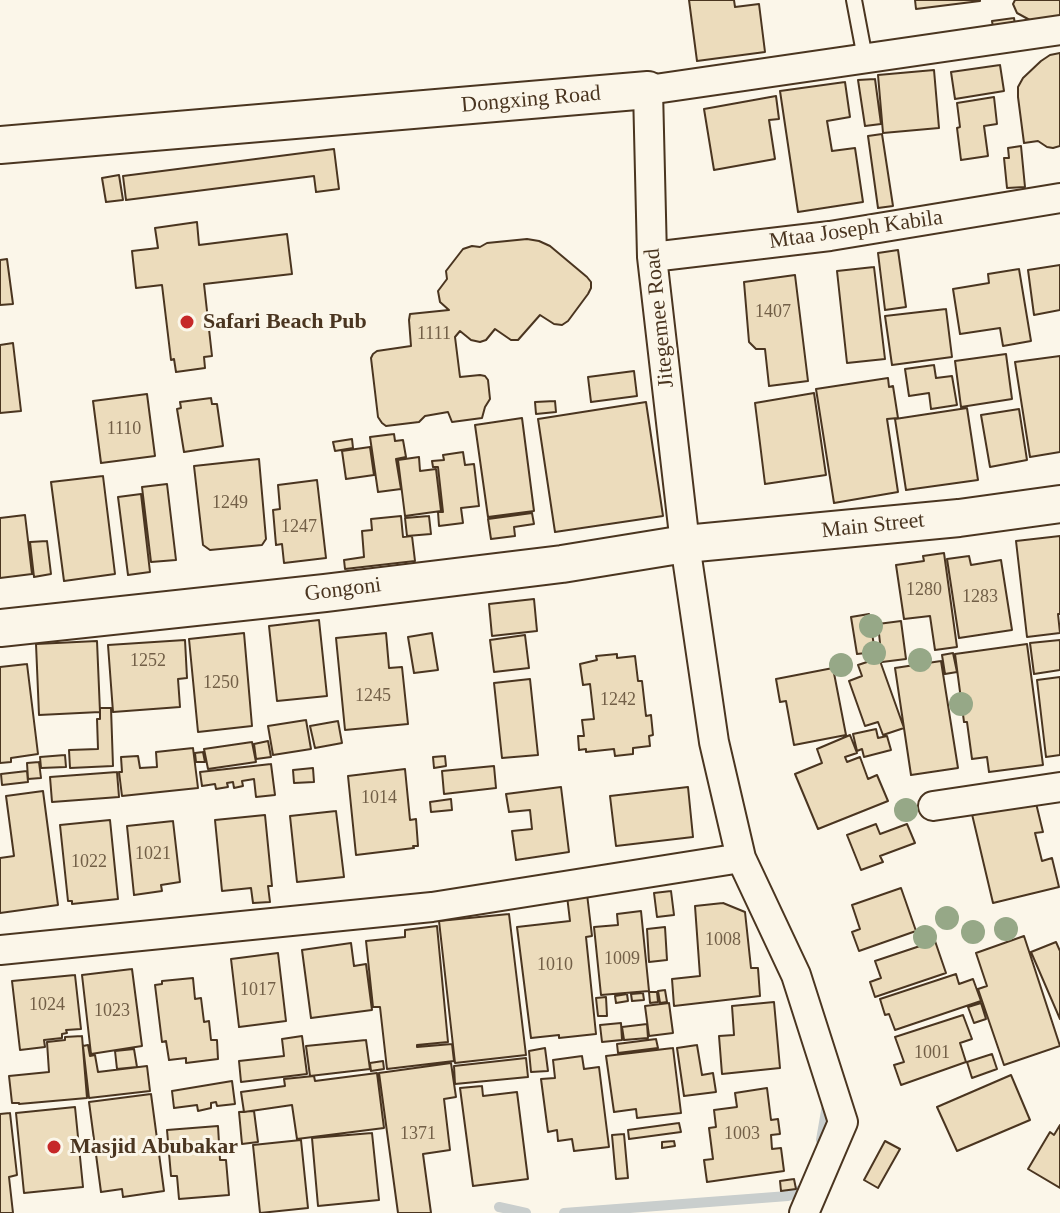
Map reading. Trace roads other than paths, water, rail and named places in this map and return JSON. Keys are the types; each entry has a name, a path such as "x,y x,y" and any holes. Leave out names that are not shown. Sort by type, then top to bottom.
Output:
{"street":[{"name":"Dongxing Road","path":"0,145 648,90 1060,30"},
{"name":"Jitegemee Road","path":"648,90 652,257 685,544 714,742 741,858 796,975 843,1122 804,1213"},
{"name":"Mtaa Joseph Kabila","path":"652,257 830,236 1060,198"},
{"name":"Main Street","path":"685,544 959,518 1060,504"},
{"name":"Gongoni","path":"0,628 586,561 685,544"},
{"path":"933,806 1060,787"},
{"path":"0,950 432,907 741,858"}],"lane":[{"path":"854,0 865,58"}],"waterway":[{"path":"821,1140 827,1105"},
{"path":"564,1213 788,1196 805,1188 807,1182"},
{"path":"499,1207 526,1213"}],"place":[{"name":"Safari Beach Pub","path":"187,322"},
{"name":"Masjid Abubakar","path":"54,1147"}]}
